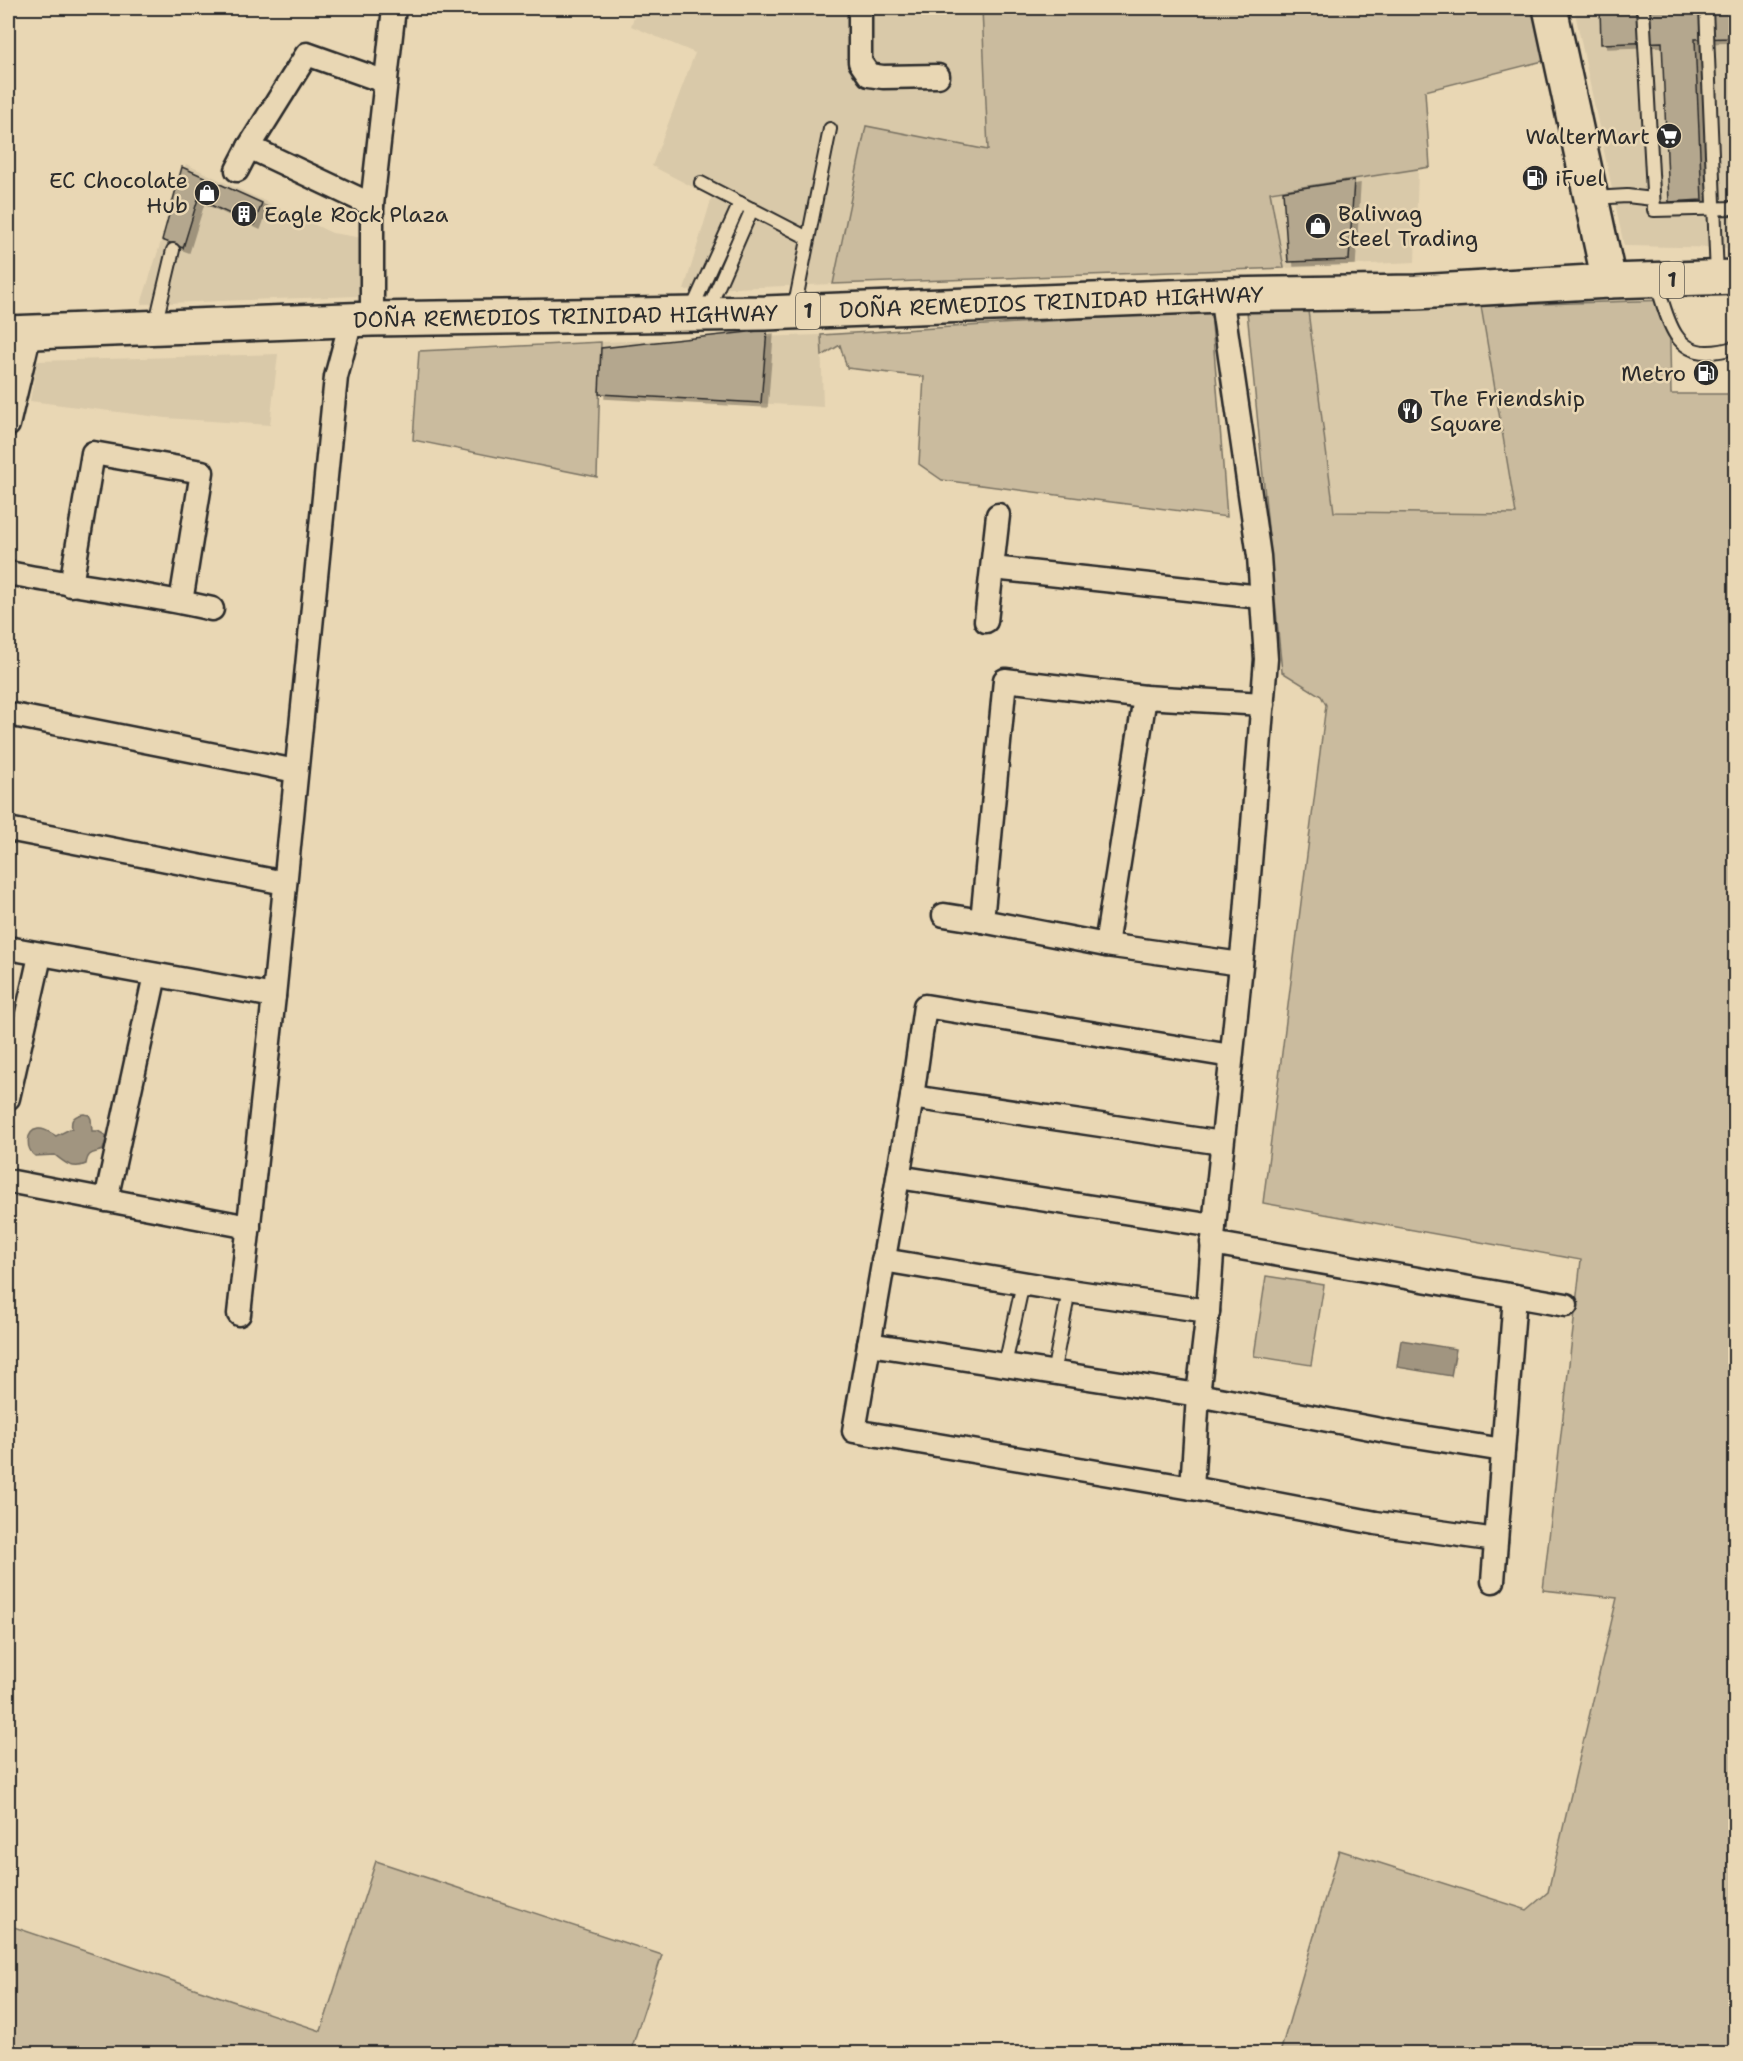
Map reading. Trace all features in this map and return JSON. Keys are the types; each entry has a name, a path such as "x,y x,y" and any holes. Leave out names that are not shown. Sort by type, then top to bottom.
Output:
{"main road":[{"path":"1550,8 1609,282"},
{"name":"DOÑA REMEDIOS TRINIDAD HIGHWAY","path":"19,332 361,320 794,312 1221,295 1416,292 1726,278"}],"street":[{"path":"239,1314 274,996 336,377 361,320 394,8"},
{"path":"860,8 860,62 868,75 938,76"},
{"path":"237,170 308,54 387,82"},
{"path":"249,147 372,205"},
{"path":"1192,1488 1198,1395 1241,964 1266,659 1265,615 1261,597 1259,556 1221,295"},
{"path":"8,425 19,332"},
{"path":"71,585 93,453 202,472 181,602"},
{"path":"986,621 998,515"},
{"path":"993,568 1261,597"},
{"path":"8,573 212,609"},
{"path":"982,921 1005,680 1145,697 1263,704"},
{"path":"1106,945 1145,697"},
{"path":"8,714 296,771"},
{"path":"8,829 285,883"},
{"path":"944,915 1106,945 1241,964"},
{"path":"8,948 40,956 274,996"},
{"path":"8,1098 40,956"},
{"path":"106,1200 154,975"},
{"path":"1231,1056 925,1006 912,1097 854,1431 1192,1488 1376,1523 1496,1540"},
{"path":"912,1097 1222,1143"},
{"path":"898,1177 1213,1235 1566,1305"},
{"path":"8,1181 249,1227"},
{"path":"884,1260 1208,1311"},
{"path":"1493,1581 1515,1296"},
{"path":"869,1344 1198,1395 1391,1432 1503,1450"}],"lane":[{"path":"1643,8 1654,210 1736,208"},
{"path":"1706,8 1713,208 1726,278"},
{"path":"794,312 830,129"},
{"path":"701,183 808,238"},
{"path":"1590,198 1627,196 1653,199"},
{"path":"698,314 746,206"},
{"path":"155,327 173,250"},
{"path":"1655,280 1676,338 1686,347 1695,352 1715,352 1736,347"},
{"path":"1005,1365 1023,1283"},
{"path":"1053,1374 1070,1291"}],"shaded area":[{"path":"637,8 982,8 988,150 866,126 833,284 684,290 712,197 652,166 695,53 631,26"},
{"path":"982,8 1544,8 1555,58 1425,91 1430,167 1270,192 1284,268 833,284 866,126 988,150"},
{"name":"WalterMart","path":"1574,8 1735,8 1735,248 1624,246"},
{"name":"Eagle Rock Plaza","path":"186,164 332,233 363,238 359,296 141,304"},
{"path":"1418,169 1415,262 1284,268 1270,192"},
{"path":"1669,300 1671,394 1735,394 1735,2053 1280,2053 1339,1850 1527,1910 1548,1892 1617,1598 1543,1590 1581,1260 1263,1203 1326,705 1321,696 1282,672 1247,311 1308,311 1334,512 1516,514 1481,306"},
{"name":"The Friendship Square","path":"1481,306 1516,514 1334,512 1308,311"},
{"path":"1211,311 1227,517 942,480 919,464 924,377 847,368 840,345 822,356 821,335"},
{"path":"821,335 823,407 599,394 601,342"},
{"path":"601,342 597,477 413,440 419,351"},
{"path":"278,354 270,425 166,418 30,401 37,361"},
{"path":"84,1114 89,1115 91,1119 92,1131 98,1131 107,1136 103,1150 90,1155 86,1164 73,1166 55,1155 35,1156 32,1153 28,1141 34,1130 43,1129 56,1136 72,1128 74,1118"},
{"path":"1266,1276 1324,1285 1311,1365 1254,1356"},
{"path":"1401,1340 1456,1349 1451,1376 1397,1367"},
{"path":"376,1861 662,1955 630,2053 8,2053 8,1925 321,2031"}],"building":[{"path":"1600,8 1730,8 1731,38 1695,39 1702,200 1669,202 1662,42 1601,44"},
{"path":"1730,8 1736,8 1736,151 1731,38"},
{"name":"Eagle Rock Plaza","path":"182,167 262,203 254,225 198,199 183,248 162,240"},
{"name":"Baliwag Steel Trading","path":"1354,180 1349,260 1288,262 1283,191"},
{"path":"767,330 761,403 599,394 601,348"}],"place":[{"name":"WalterMart","path":"1669,136"},
{"name":"iFuel","path":"1535,178"},
{"name":"EC Chocolate Hub","path":"207,193"},
{"name":"Eagle Rock Plaza","path":"244,214"},
{"name":"Baliwag Steel Trading","path":"1318,226"},
{"name":"Metro","path":"1706,373"},
{"name":"The Friendship Square","path":"1410,411"}]}
